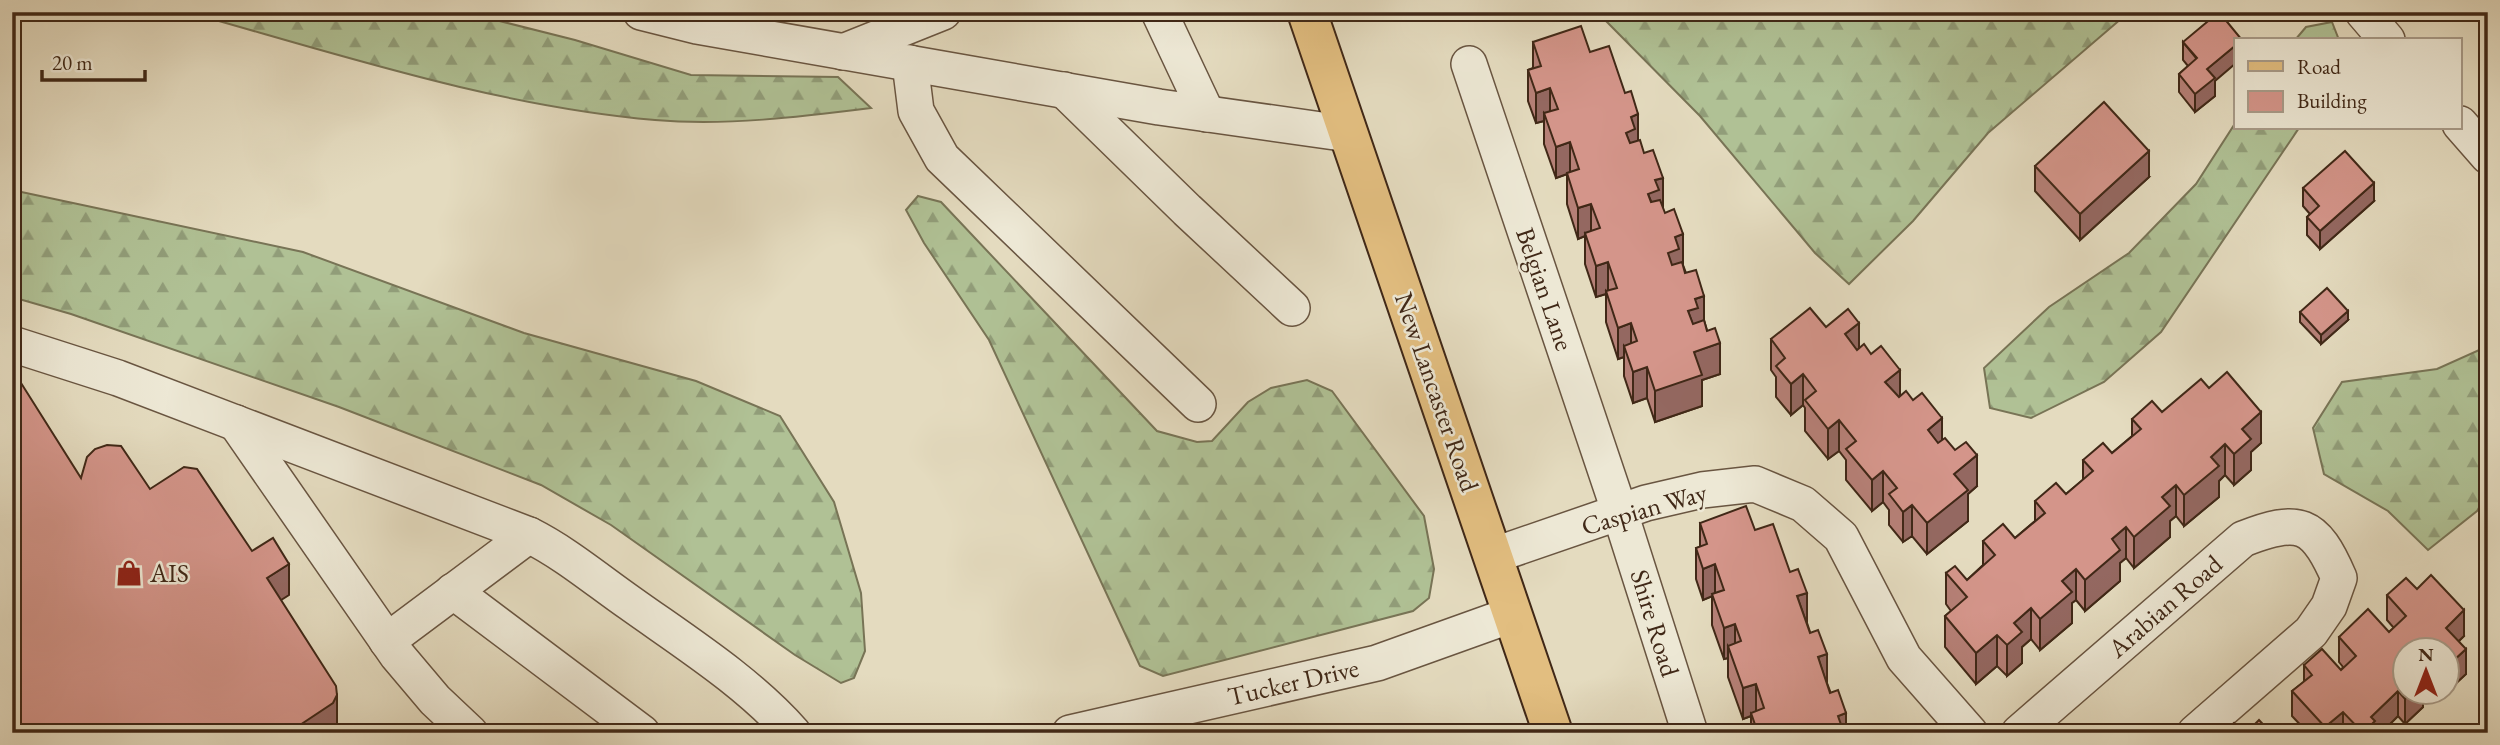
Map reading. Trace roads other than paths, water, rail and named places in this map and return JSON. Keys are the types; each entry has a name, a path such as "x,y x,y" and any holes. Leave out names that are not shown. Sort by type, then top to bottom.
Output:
{"main road":[{"name":"New Lancaster Road","path":"1307,12 1553,733"}],"street":[{"path":"640,12 697,26 843,52 1207,114 1349,134"},
{"path":"843,52 943,12"},
{"path":"1160,12 1207,114"},
{"path":"2363,12 2385,38"},
{"path":"909,63 916,111 942,158 1198,404"},
{"name":"Belgian Lane","path":"1469,64 1620,513"},
{"path":"1064,90 1186,211 1292,308"},
{"path":"2462,126 2488,156"},
{"path":"12,344 118,378 529,535 551,547 661,625 766,704 793,733"},
{"path":"236,423 387,641 422,686 470,733"},
{"name":"Caspian Way","path":"1492,556 1646,503 1702,490 1755,484 1803,503 1841,537 1904,658 1970,733"},
{"name":"Shire Road","path":"1620,513 1690,733"},
{"name":"Arabian Road","path":"2019,733 2243,539 2278,525 2307,530 2325,545 2339,578 2329,606 2311,632 2194,733"},
{"path":"387,641 529,535"},
{"path":"453,591 642,733"},
{"name":"Tucker Drive","path":"1070,733 1377,663 1511,615"}],"place":[{"name":"AIS","path":"129,573"}]}
